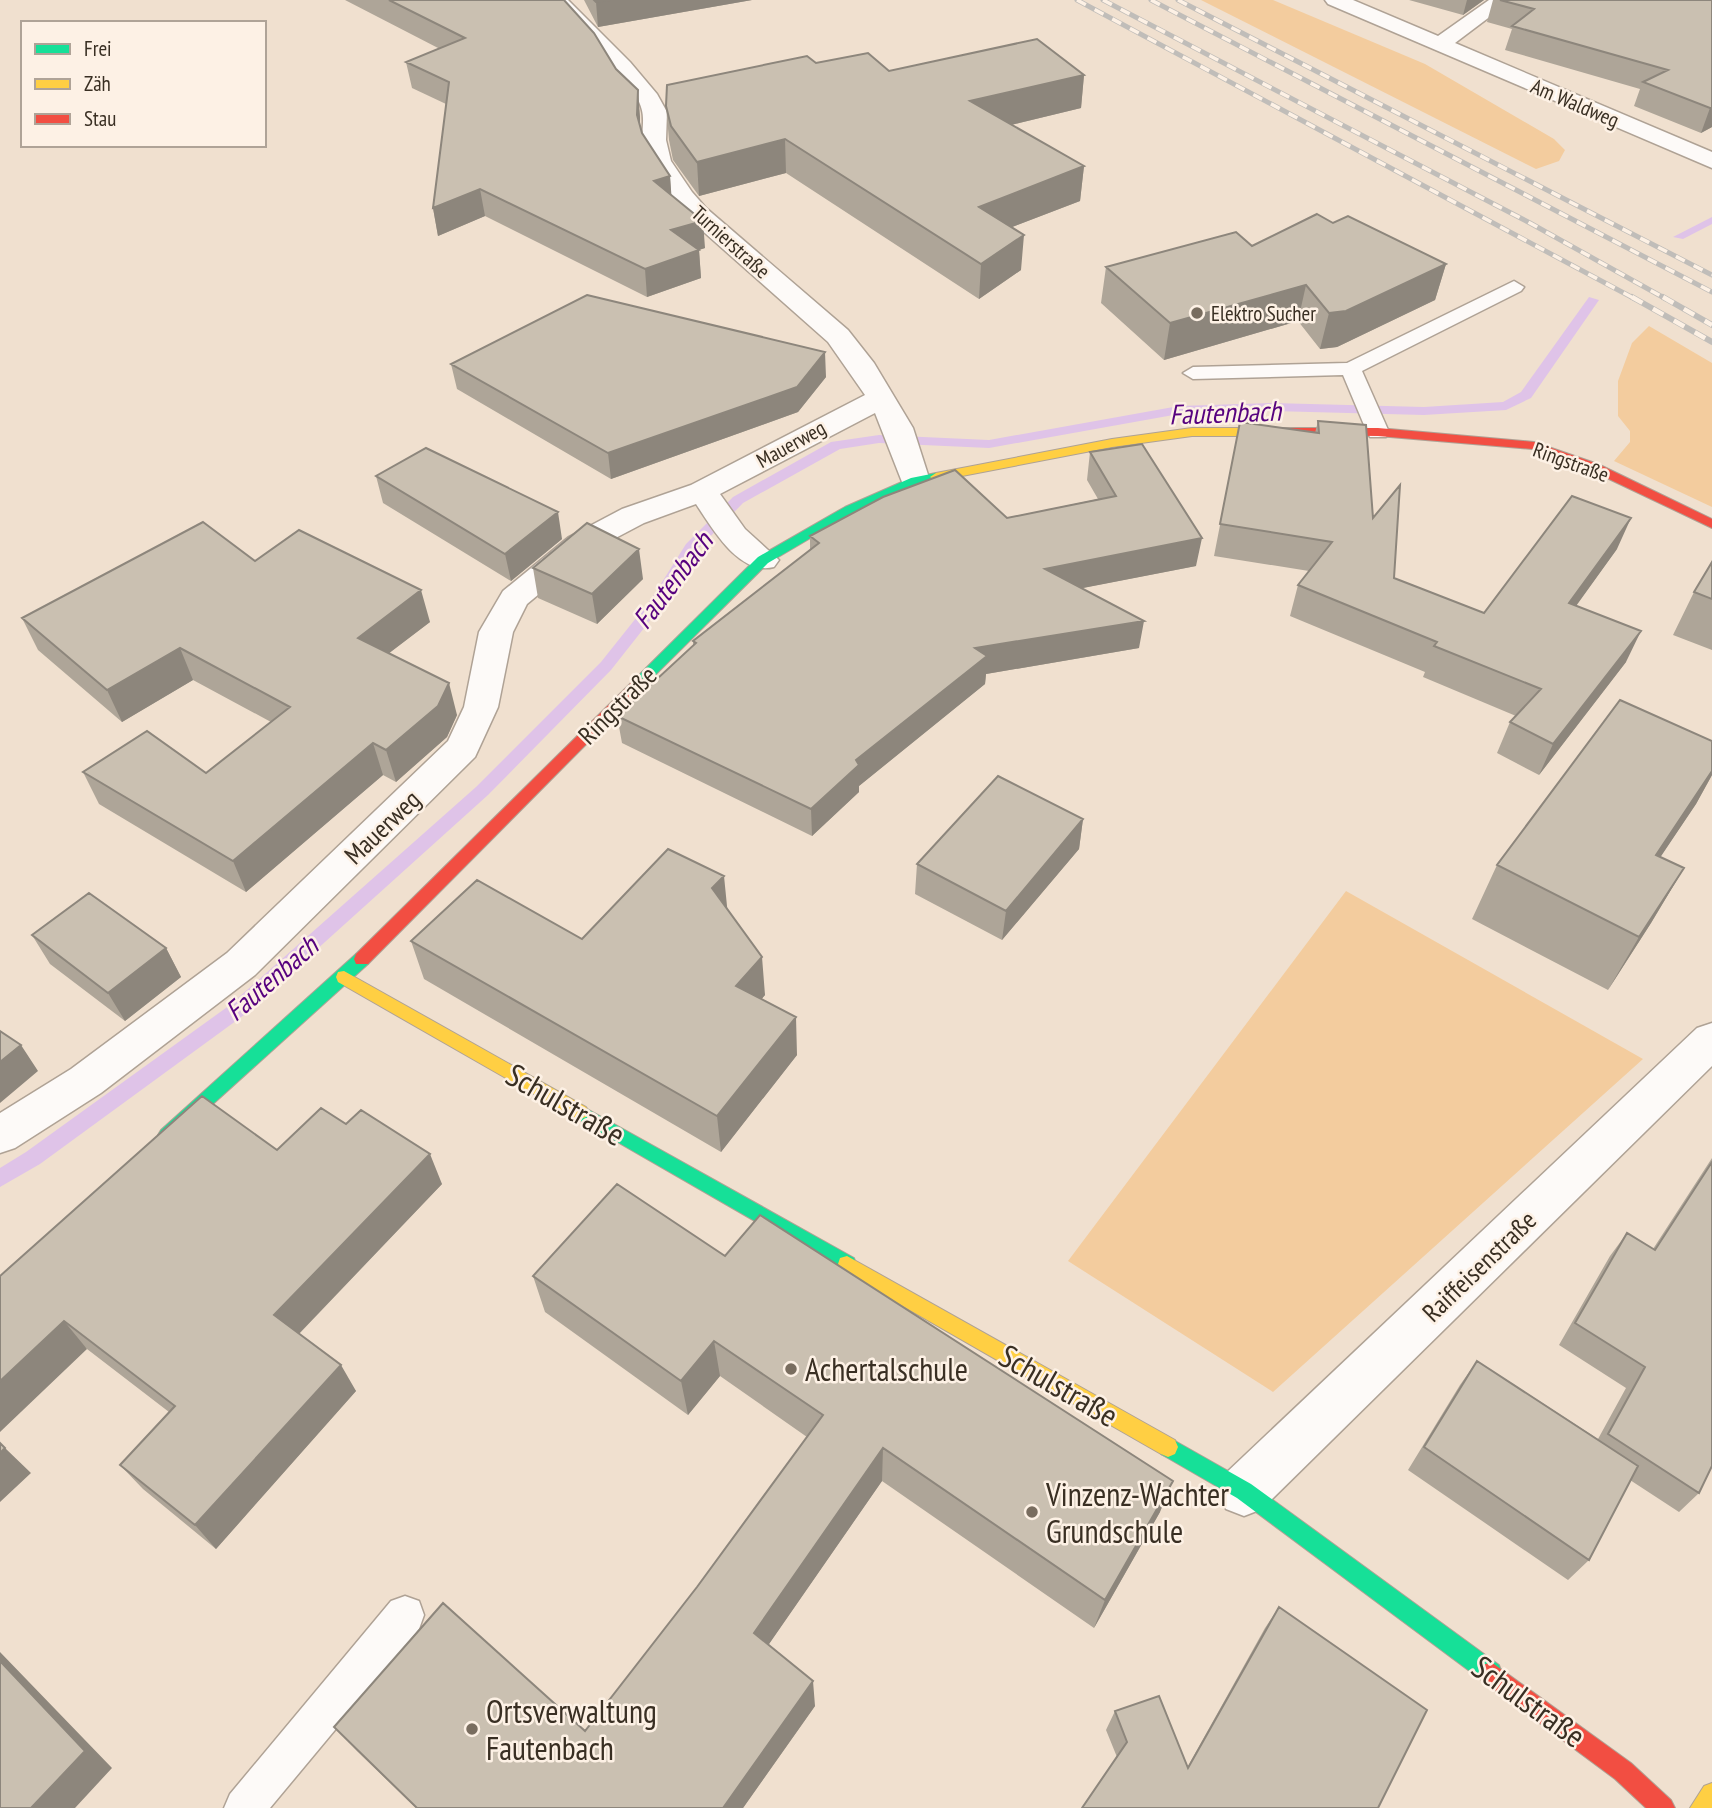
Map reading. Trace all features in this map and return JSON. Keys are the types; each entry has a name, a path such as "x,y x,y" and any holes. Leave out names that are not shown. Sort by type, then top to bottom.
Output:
{"street":[{"name":"Turnierstraße","path":"557,0 640,88 654,109 654,139 659,162 678,191 697,213 838,336 881,398 898,428 912,472"},
{"name":"Am Waldweg","path":"1335,0 1712,161"},
{"path":"1439,45 1502,0"},
{"name":"Mauerweg","path":"0,1135 86,1081 241,964 462,748 481,707 496,632 514,598 580,544 633,516 716,512 881,398"},
{"name":"Ringstraße","path":"149,1150 344,977 763,560 912,472 1192,432 1378,432 1534,446 1594,467 1712,524"},
{"path":"716,512 763,560"},
{"name":"Schulstraße","path":"344,977 1244,1491 1623,1771 1663,1808"},
{"name":"Raiffeisenstraße","path":"1244,1491 1712,1040"},
{"path":"1702,1808 1712,1794"}],"lane":[{"path":"1193,373 1351,369 1514,287"},
{"path":"1351,369 1378,432"},
{"path":"244,1808 405,1615"}],"shaded area":[{"path":"1201,0 1273,0 1425,64 1554,139 1565,150 1559,161 1536,169"},
{"path":"1649,326 1712,363 1712,507 1614,461 1630,442 1630,431 1618,416 1618,381 1632,343"},
{"path":"1346,891 1643,1059 1273,1392 1068,1261"}],"building":[{"path":"389,0 564,0 594,33 616,69 638,90 637,115 642,133 670,176 654,181 703,221 671,230 699,250 645,269 480,189 433,208 449,82 406,62 465,38"},
{"path":"1500,0 1712,0 1712,108 1643,82 1668,70 1512,26 1534,9"},
{"path":"1037,39 1084,75 970,101 1084,166 979,207 1024,235 981,264 785,139 697,162 671,126 666,106 667,85 807,56 816,63 868,53 889,71"},
{"path":"1317,214 1333,223 1348,216 1446,264 1346,311 1329,313 1306,285 1170,323 1106,267 1236,232 1252,246"},
{"path":"587,295 825,352 797,387 608,453 451,364"},
{"path":"1318,421 1366,425 1373,518 1400,485 1394,578 1484,613 1572,496 1631,518 1569,603 1641,631 1553,744 1510,722 1541,689 1434,646 1437,642 1298,585 1332,542 1220,524 1240,422 1319,433"},
{"path":"1142,444 1202,538 1045,569 1144,621 975,648 987,656 856,760 859,765 811,809 617,716 696,643 693,641 819,543 810,536 883,497 955,470 1007,518 1116,496 1090,452"},
{"path":"426,448 558,512 505,554 376,476"},
{"path":"203,522 255,561 299,530 421,590 358,638 449,683 438,706 386,750 373,743 233,861 83,772 147,731 206,773 290,707 180,648 107,690 22,618"},
{"path":"587,523 639,549 592,594 533,568"},
{"path":"1712,562 1712,599 1694,592"},
{"path":"1620,700 1712,741 1712,771 1656,855 1684,868 1639,937 1497,865"},
{"path":"998,776 1083,819 1006,911 917,864"},
{"path":"668,849 724,876 712,888 762,957 736,986 796,1017 717,1116 411,941 477,880 582,939"},
{"path":"89,893 166,948 108,993 32,935"},
{"path":"0,1031 21,1045 0,1062"},
{"path":"202,1096 277,1150 321,1108 346,1124 361,1110 430,1154 274,1315 341,1365 195,1525 120,1465 175,1406 64,1321 0,1381 0,1276"},
{"path":"1712,1162 1712,1466 1699,1493 1608,1434 1645,1367 1575,1323 1627,1233 1655,1250"},
{"path":"617,1184 725,1256 760,1215 1173,1481 1105,1600 883,1448 754,1633 813,1681 723,1808 417,1808 334,1727 443,1603 585,1731 697,1587 823,1415 714,1341 681,1381 533,1276"},
{"path":"1477,1361 1638,1466 1589,1560 1424,1447"},
{"path":"1279,1607 1427,1710 1378,1808 1082,1808 1127,1742 1115,1711 1159,1696 1188,1768"},
{"path":"0,1661 85,1751 31,1808 0,1808"}],"waterway":[{"name":"Fautenbach","path":"1679,237 1712,220"},
{"name":"Fautenbach","path":"0,1178 33,1158 237,1010 482,791 606,666 658,601 691,547 738,500 836,445 879,439 989,444 1179,410 1272,407 1424,411 1506,406 1526,395 1593,300"}],"railway":[{"path":"1077,0 1635,299"},
{"path":"1103,0 1530,223 1666,299"},
{"path":"1151,0 1712,292"},
{"path":"1178,0 1712,275"},
{"path":"1632,297 1712,342"},
{"path":"1663,297 1712,325"}],"traffic: fast":[{"path":"640,682 763,560 849,510 915,481 936,477"},
{"path":"167,1135 362,959"},
{"path":"580,1112 847,1264"},
{"path":"1168,1447 1244,1491 1491,1673"}],"traffic: slow":[{"path":"936,477 1112,443 1192,432 1281,432"},
{"path":"344,977 580,1112"},
{"path":"847,1264 1168,1447"},
{"path":"1702,1808 1712,1794"}],"traffic: jam":[{"path":"1281,432 1378,432 1534,446 1594,467 1712,524"},
{"path":"362,959 640,682"},
{"path":"1491,1673 1623,1771 1663,1808"}],"place":[{"name":"Elektro Sucher","path":"1197,313"},
{"name":"Achertalschule","path":"791,1369"},
{"name":"Vinzenz-Wachter Grundschule","path":"1032,1512"},
{"name":"Ortsverwaltung Fautenbach","path":"472,1729"}]}
